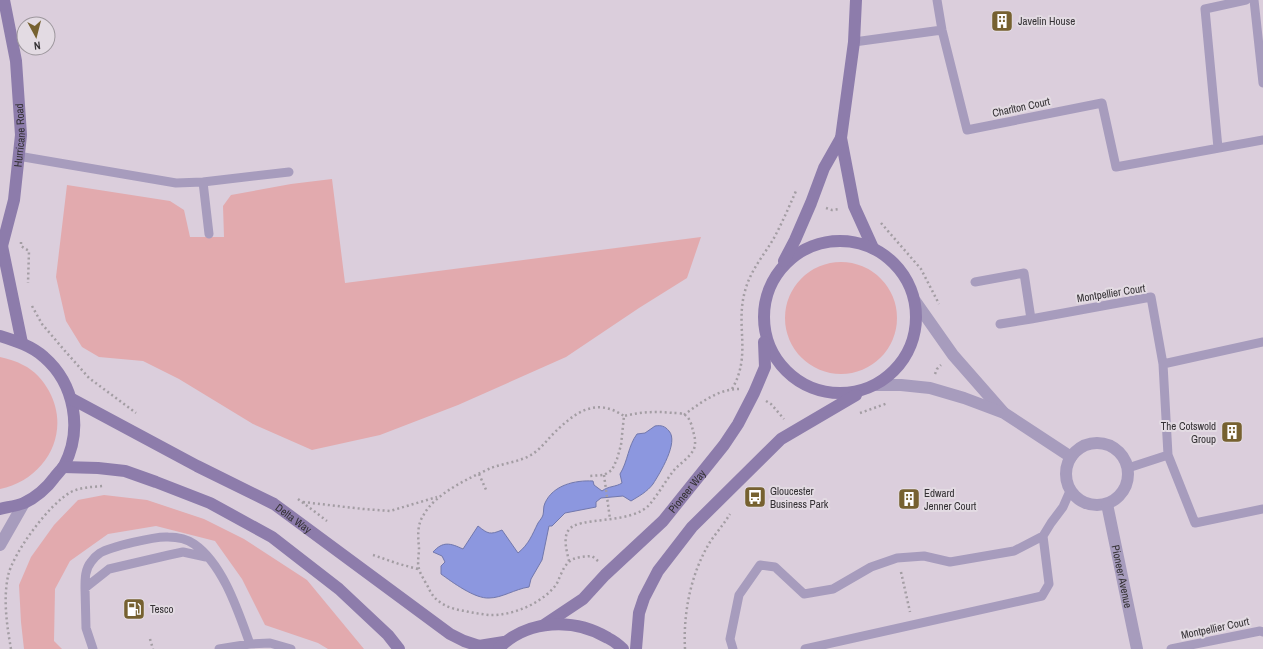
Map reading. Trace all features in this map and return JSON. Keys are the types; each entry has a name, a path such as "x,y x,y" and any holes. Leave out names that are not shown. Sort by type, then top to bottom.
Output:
{"street":[{"name":"Hurricane Road","path":"6,0 16,62 20,135 14,200 1,248 22,343"},
{"path":"856,0 854,42 841,138 854,206 873,248"},
{"path":"841,138 824,168 795,240 770,285 765,301 763,318 765,336 771,352 781,367 794,379 810,388 827,393 844,394 862,391"},
{"path":"779,270 794,256 812,246 832,241 853,241 873,248 888,257 900,269 909,284 915,301 953,355 1004,413 1070,457"},
{"path":"636,649 639,613 644,598 658,571 692,527 781,439 862,391 877,385 896,369 910,349 916,325 915,301"},
{"name":"Pioneer Way","path":"544,625 583,599 605,575 663,521 724,445 738,424 765,367 763,318"},
{"path":"0,336 22,343 44,356 61,376 72,400 75,422 72,445 63,467 47,488 24,503 0,509"},
{"path":"877,385 901,385 930,388 1004,413"},
{"name":"Delta Way","path":"72,400 197,466 274,504 450,634 464,642 479,646 501,646"},
{"path":"1103,443 1112,446 1120,452 1128,468 1128,477 1124,490 1115,500 1107,504 1097,505 1087,503 1078,498 1070,491 1065,474 1070,457 1076,450 1084,445 1103,443"},
{"path":"63,467 98,468 125,472 210,503 272,537 339,589 388,635 399,649"},
{"path":"0,545 24,503"},
{"name":"Pioneer Avenue","path":"1107,504 1137,649"},
{"path":"501,646 523,631 544,625 571,624 596,631 618,644 623,649"}],"lane":[{"path":"854,42 942,30 937,0"},
{"path":"1218,148 1205,9 1246,0"},
{"path":"1254,0 1263,83"},
{"name":"Charlton Court","path":"942,30 967,130 1102,102 1116,167 1263,140"},
{"path":"18,156 176,183 203,182 289,172"},
{"path":"203,182 209,234"},
{"path":"975,282 1024,273 1031,319"},
{"name":"Montpellier Court","path":"1000,324 1151,297 1163,364 1168,455 1195,523 1263,509"},
{"path":"1163,364 1263,342"},
{"path":"1128,468 1168,455"},
{"path":"734,649 730,639 739,595 760,565 775,567 804,594 833,589 871,567 898,558 924,556 950,562 1014,552 1043,536 1063,508 1070,491"},
{"path":"93,649 86,628 85,588 86,572 90,562 100,553 114,548 168,536 179,538 193,544 209,557 222,577 232,598 250,644"},
{"path":"805,649 1042,596 1049,584 1043,536"},
{"path":"85,588 109,569 183,552 209,557"},
{"name":"Montpellier Court","path":"1171,649 1260,631 1263,632"},
{"path":"219,649 250,644 270,643 291,649"}],"path":[{"path":"732,389 740,371 743,356 741,323 742,308 749,278 774,237 797,190"},
{"path":"794,196 832,210 854,206"},
{"path":"879,218 882,224 921,268 942,311"},
{"path":"28,288 29,251"},
{"path":"31,300 42,324 89,378 141,417"},
{"path":"930,388 937,369 953,355"},
{"path":"684,415 708,398 732,389 743,389 754,393 771,404 794,431"},
{"path":"859,413 886,403 894,402"},
{"path":"302,502 390,511 439,496 479,474 533,454 564,424 578,413 588,408 609,408 624,416 648,411 658,411 684,415 689,419 693,428 695,441 694,449 675,470 648,506 630,516 582,523 572,526 567,532 566,542 569,561"},
{"path":"589,476 604,475 612,470 621,445 624,416"},
{"path":"479,474 487,492"},
{"path":"604,475 610,519"},
{"path":"11,649 5,598 8,576 14,559 31,533 49,511 71,492 86,487 103,486"},
{"path":"439,496 422,516 419,527 418,569 432,595 439,602 454,609 490,615 512,612 528,606 544,596 556,584 561,572 569,561 581,556 592,556 598,562 605,575"},
{"path":"296,498 328,521"},
{"path":"685,649 684,634 686,612 694,576 710,543 732,511"},
{"path":"372,554 380,559 418,569"},
{"path":"898,558 912,624"},
{"path":"150,639 153,649"}],"shaded area":[{"name":"Gloucester Business Park","path":"0,0 1263,0 1263,649 0,649"},
{"path":"332,179 345,283 701,237 687,278 566,357 458,405 380,435 312,450 253,424 179,379 143,361 99,357 82,347 66,321 56,277 67,185 170,201 184,210 190,237 224,237 223,206 231,195 291,184"},
{"path":"841,262 862,267 872,272 880,279 887,287 892,297 897,318 892,339 887,349 880,357 872,364 862,369 841,374 820,369 810,364 802,357 795,349 790,339 785,318 790,297 795,287 802,279 810,272 820,267"},
{"path":"0,357 15,361 27,367 41,379 49,391 55,407 57,423 55,438 50,452 41,465 30,476 16,484 0,489"},
{"path":"104,495 147,500 204,519 244,539 307,580 364,649 328,649 318,643 265,625 242,579 215,541 156,526 108,534 70,561 55,589 54,641 62,649 24,649 19,585 31,557 54,525 78,500"}],"water":[{"path":"655,426 663,426 667,429 671,436 672,442 660,473 651,487 646,492 631,501 623,496 601,498 596,502 596,507 565,513 552,526 549,526 542,560 531,579 529,587 499,597 483,598 464,589 441,574 441,566 445,562 442,556 433,552 440,546 447,544 463,549 478,526 489,533 495,533 502,530 518,553 528,543 542,517 544,504 553,492 565,485 579,481 593,481 594,485 602,491 622,483 620,474 634,439 637,434 645,433"}],"place":[{"name":"Javelin House","path":"1002,21"},
{"name":"The Cotswold Group","path":"1232,432"},
{"name":"Gloucester Business Park","path":"755,497"},
{"name":"Edward Jenner Court","path":"909,499"},
{"name":"Tesco","path":"134,609"}]}
